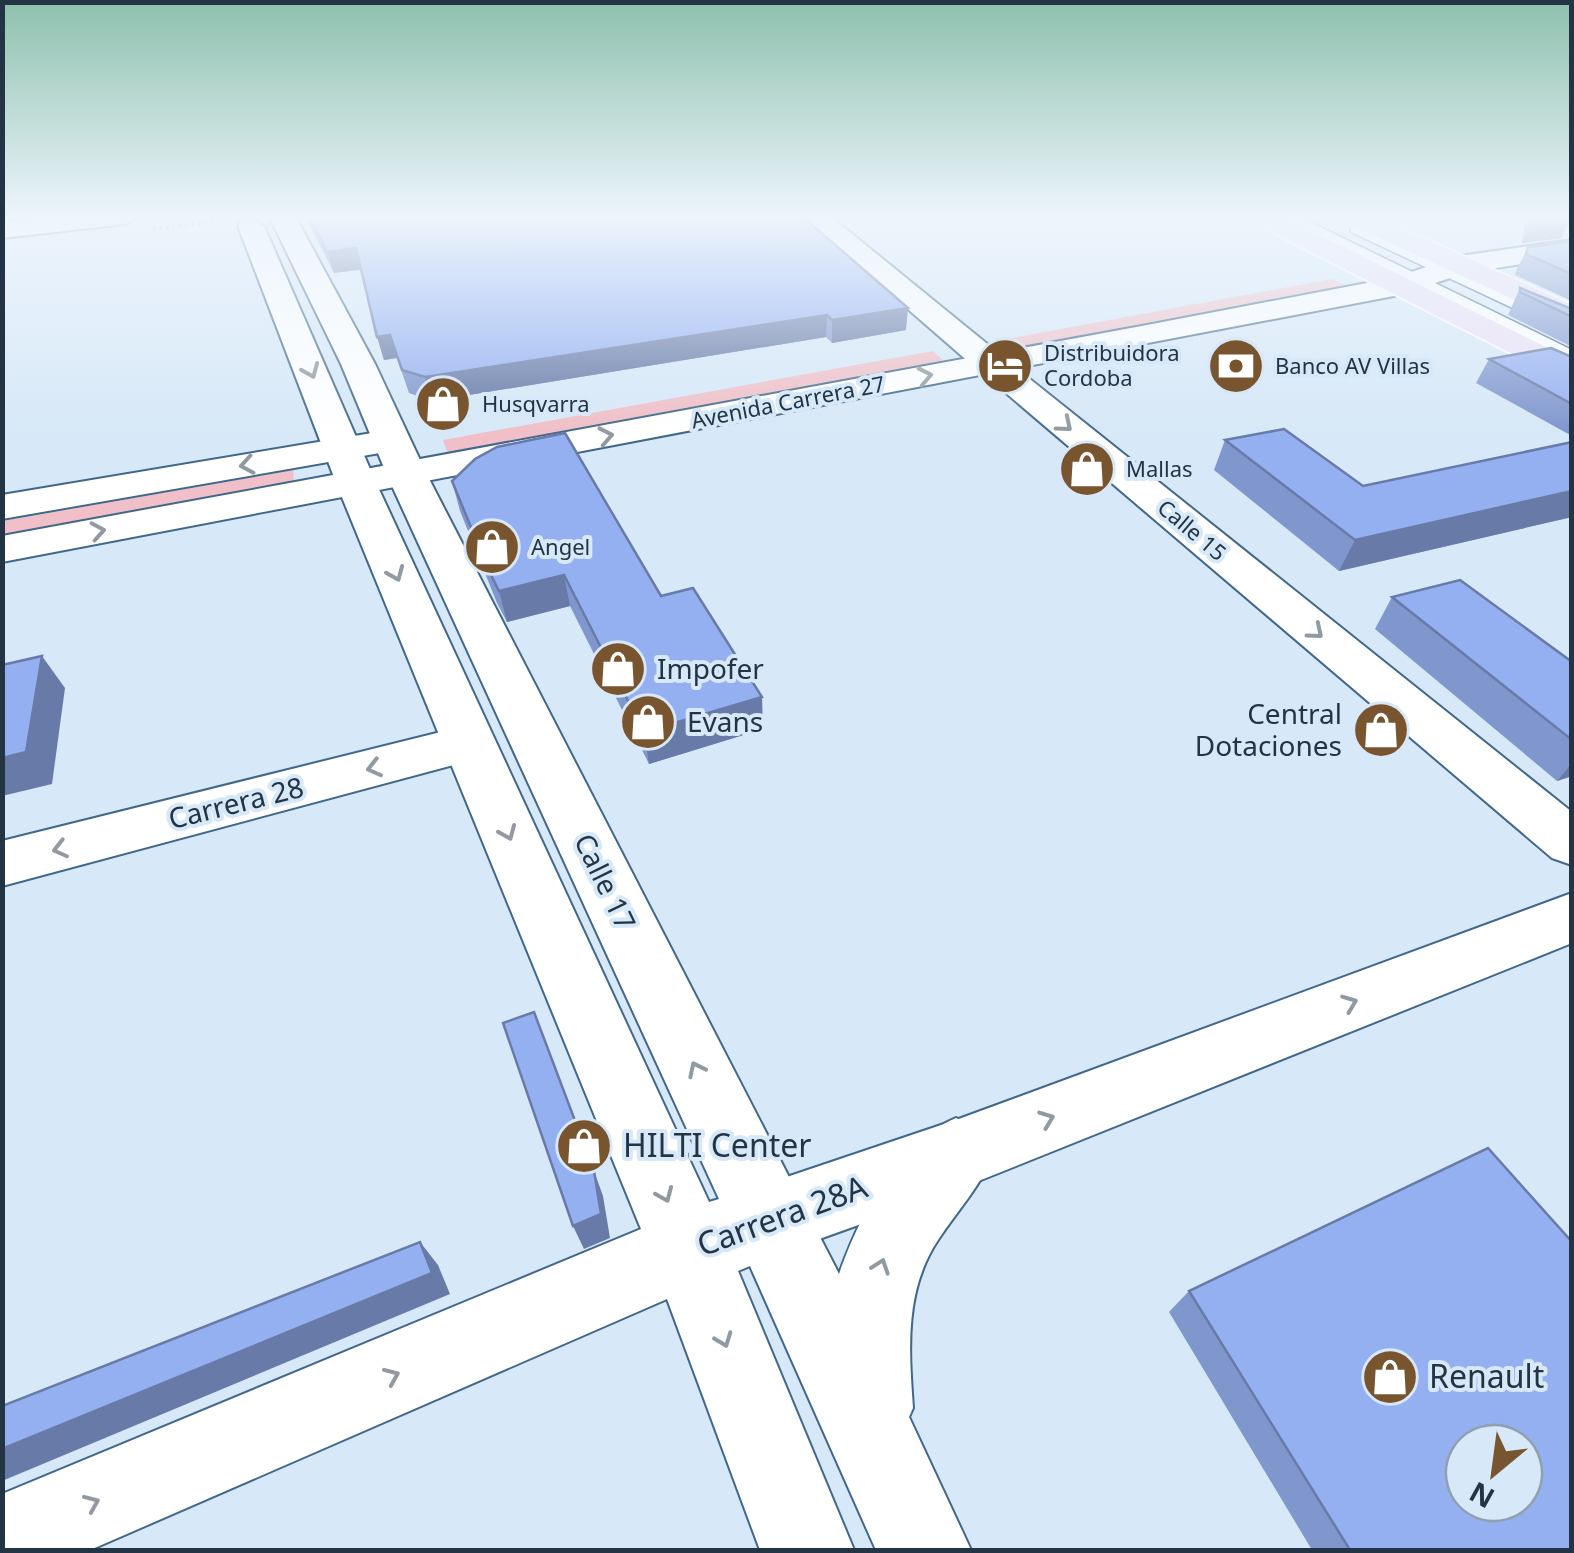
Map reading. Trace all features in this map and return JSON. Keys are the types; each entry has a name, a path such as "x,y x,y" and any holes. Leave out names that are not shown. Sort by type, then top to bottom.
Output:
{"main road":[{"path":"1449,288 1572,374"},
{"path":"1476,288 1572,317"}],"street":[{"path":"276,288 688,1250 807,1550"},
{"name":"Calle 17","path":"321,288 408,450 924,1550"},
{"name":"Calle 15","path":"901,288 1572,844"},
{"name":"Avenida Carrera 27","path":"516,419 976,351 1259,288"},
{"name":"Avenida Carrera 27","path":"2,549 408,450 1350,288"},
{"name":"Avenida Carrera 27","path":"2,507 350,467"},
{"name":"Carrera 28","path":"2,864 469,744"},
{"name":"Carrera 28A","path":"2,1540 688,1250 956,1154 1572,917"},
{"path":"870,1431 865,1354 869,1308 881,1260 910,1209 956,1154"}],"lane":[{"path":"1453,288 1572,357"},
{"path":"1464,288 1572,331"}],"shaded area":[{"path":"1281,288 1347,288 1026,349 1012,338"},
{"path":"933,351 944,361 448,454 443,440"},
{"path":"293,470 294,484 3,536 3,521"}],"building":[{"path":"366,288 886,288 908,308 832,320 827,315 425,377 402,370 390,335 377,337"},
{"path":"1521,288 1572,309 1572,317 1520,292"},
{"path":"1551,348 1572,357 1572,404 1489,359"},
{"path":"1284,429 1363,486 1572,442 1572,491 1355,540 1225,440"},
{"path":"565,433 661,596 693,588 762,697 644,732 564,575 499,591 452,481 475,459 497,447"},
{"path":"1460,580 1572,662 1572,740 1392,597"},
{"path":"42,656 26,752 2,758 2,665"},
{"path":"534,1012 594,1171 601,1214 573,1226 503,1023"},
{"name":"Renault","path":"1488,1148 1572,1242 1572,1550 1350,1550 1189,1291"},
{"path":"420,1242 432,1273 2,1449 2,1406"}],"place":[{"name":"Distribuidora Cordoba","path":"1005,366"},
{"name":"Banco AV Villas","path":"1236,366"},
{"name":"Husqvarra","path":"443,404"},
{"name":"Mallas","path":"1087,469"},
{"name":"Angel","path":"492,547"},
{"name":"Impofer","path":"618,669"},
{"name":"Evans","path":"648,722"},
{"name":"Central Dotaciones","path":"1381,730"},
{"name":"HILTI Center","path":"584,1146"},
{"name":"Renault","path":"1390,1377"}]}
